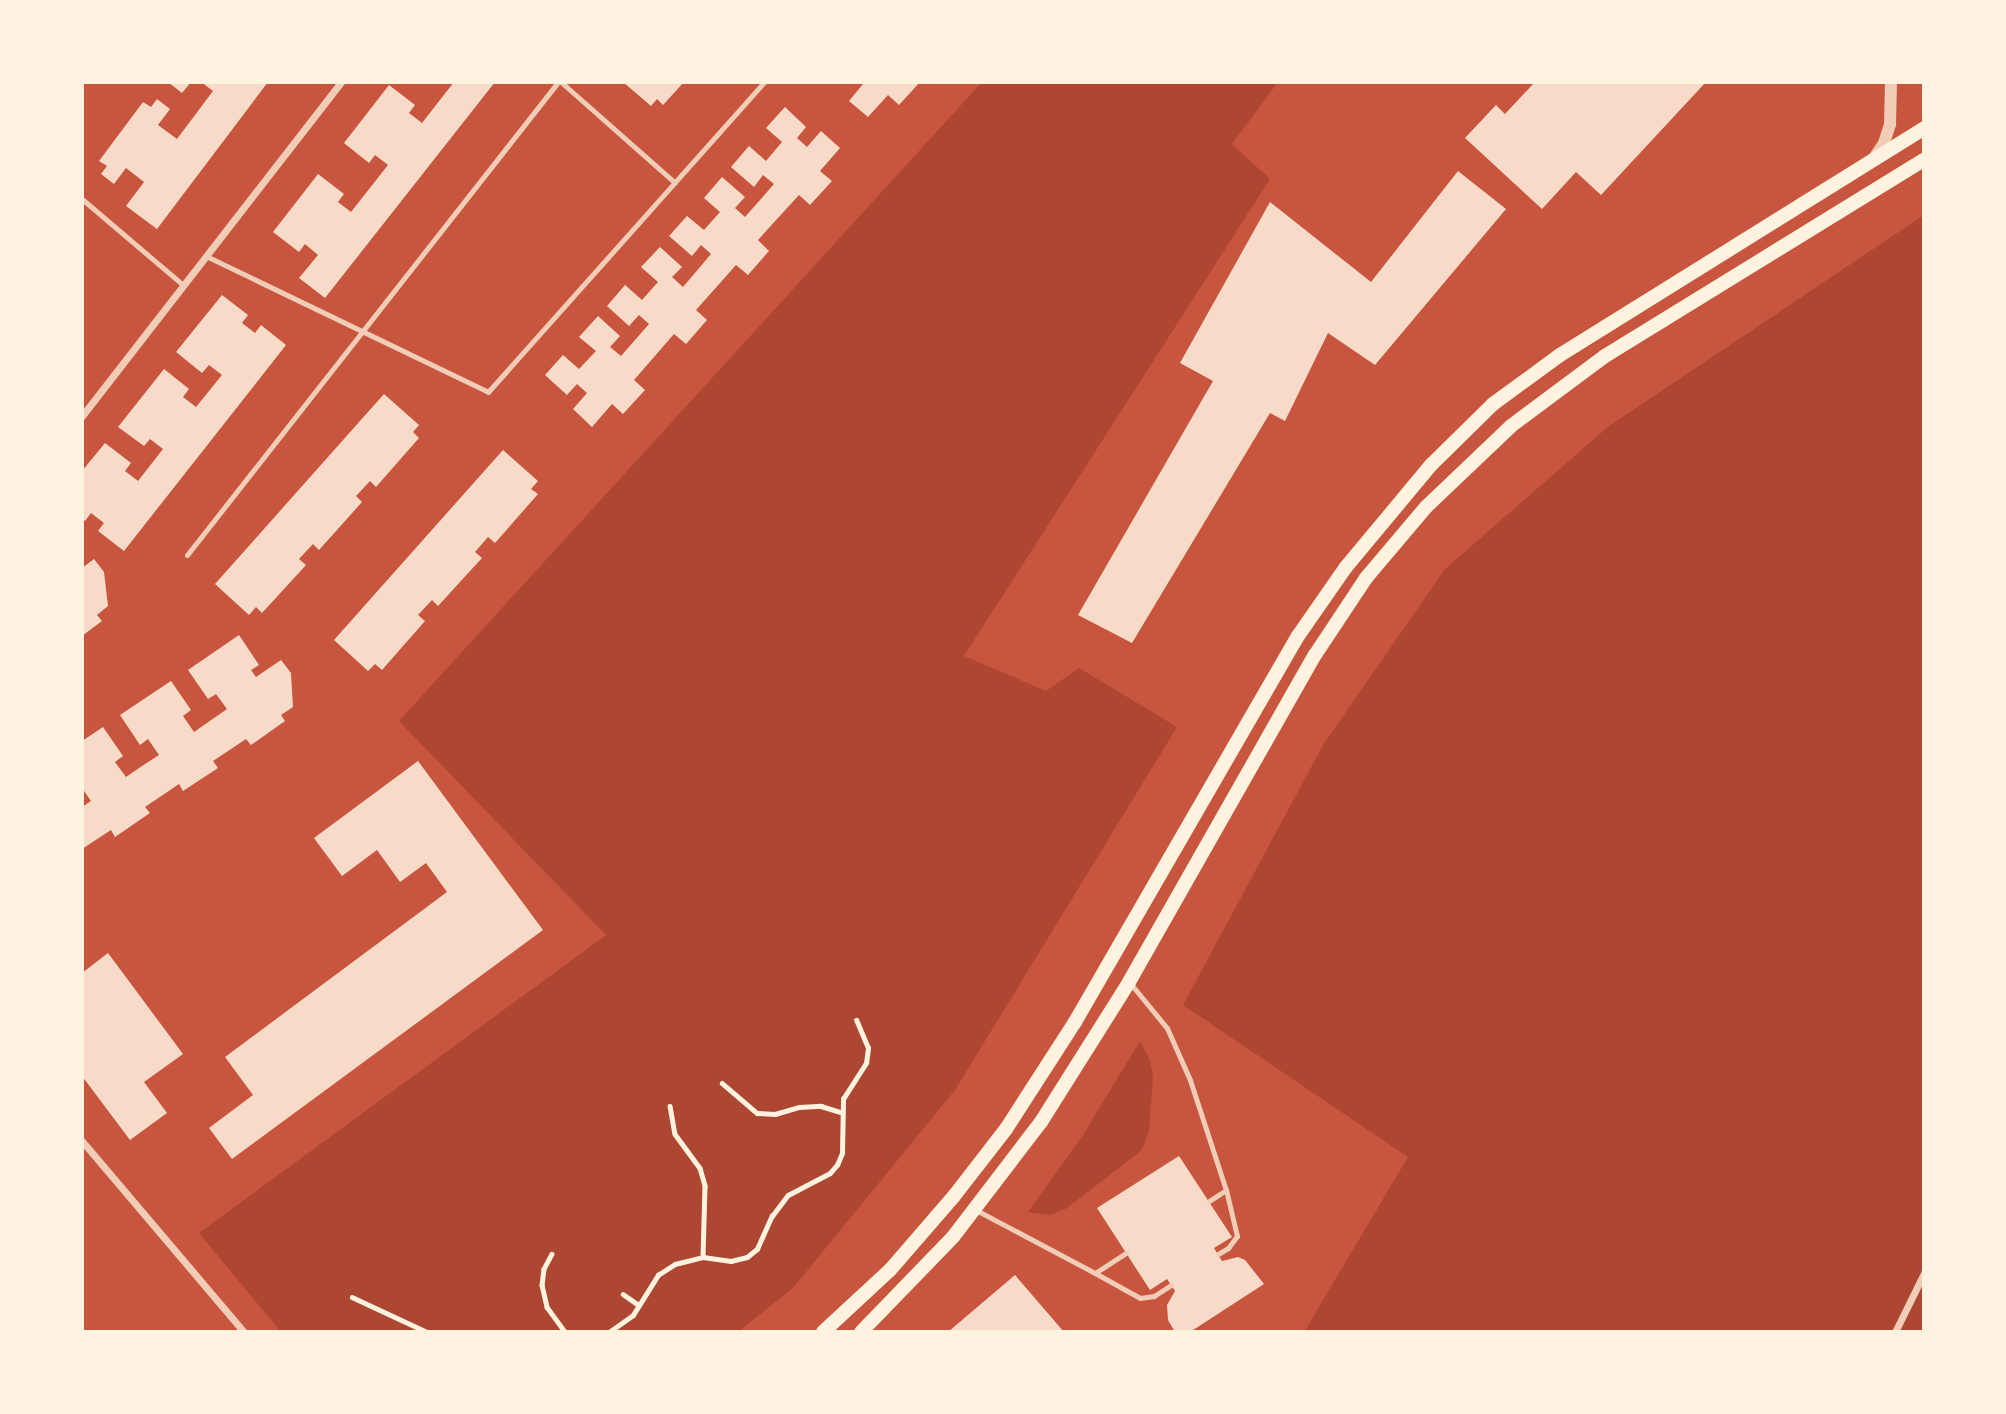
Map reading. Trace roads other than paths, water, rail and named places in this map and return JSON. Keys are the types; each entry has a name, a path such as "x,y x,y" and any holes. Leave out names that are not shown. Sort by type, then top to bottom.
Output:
{"main road":[{"path":"823,1332 890,1270 954,1196 1006,1129 1075,1022 1297,636 1346,567 1431,465 1493,404 1560,355 1924,128"},
{"path":"861,1332 927,1267 976,1210 1041,1122 1129,982 1315,655 1366,579 1426,507 1511,426 1605,356 1924,160"}],"street":[{"path":"82,415 341,82"},
{"path":"1871,161 1884,143 1890,124 1891,82"},
{"path":"82,1141 244,1332"},
{"path":"1895,1332 1924,1273"}],"lane":[{"path":"187,555 560,82 675,183"},
{"path":"206,256 488,392 764,82"},
{"path":"82,199 183,285"},
{"path":"1129,982 1167,1028 1190,1080 1226,1190 1237,1236 1228,1248 1218,1254"},
{"path":"1209,1201 1226,1190"},
{"path":"976,1210 1140,1298 1154,1296 1171,1285"},
{"path":"1095,1273 1126,1253"}]}
